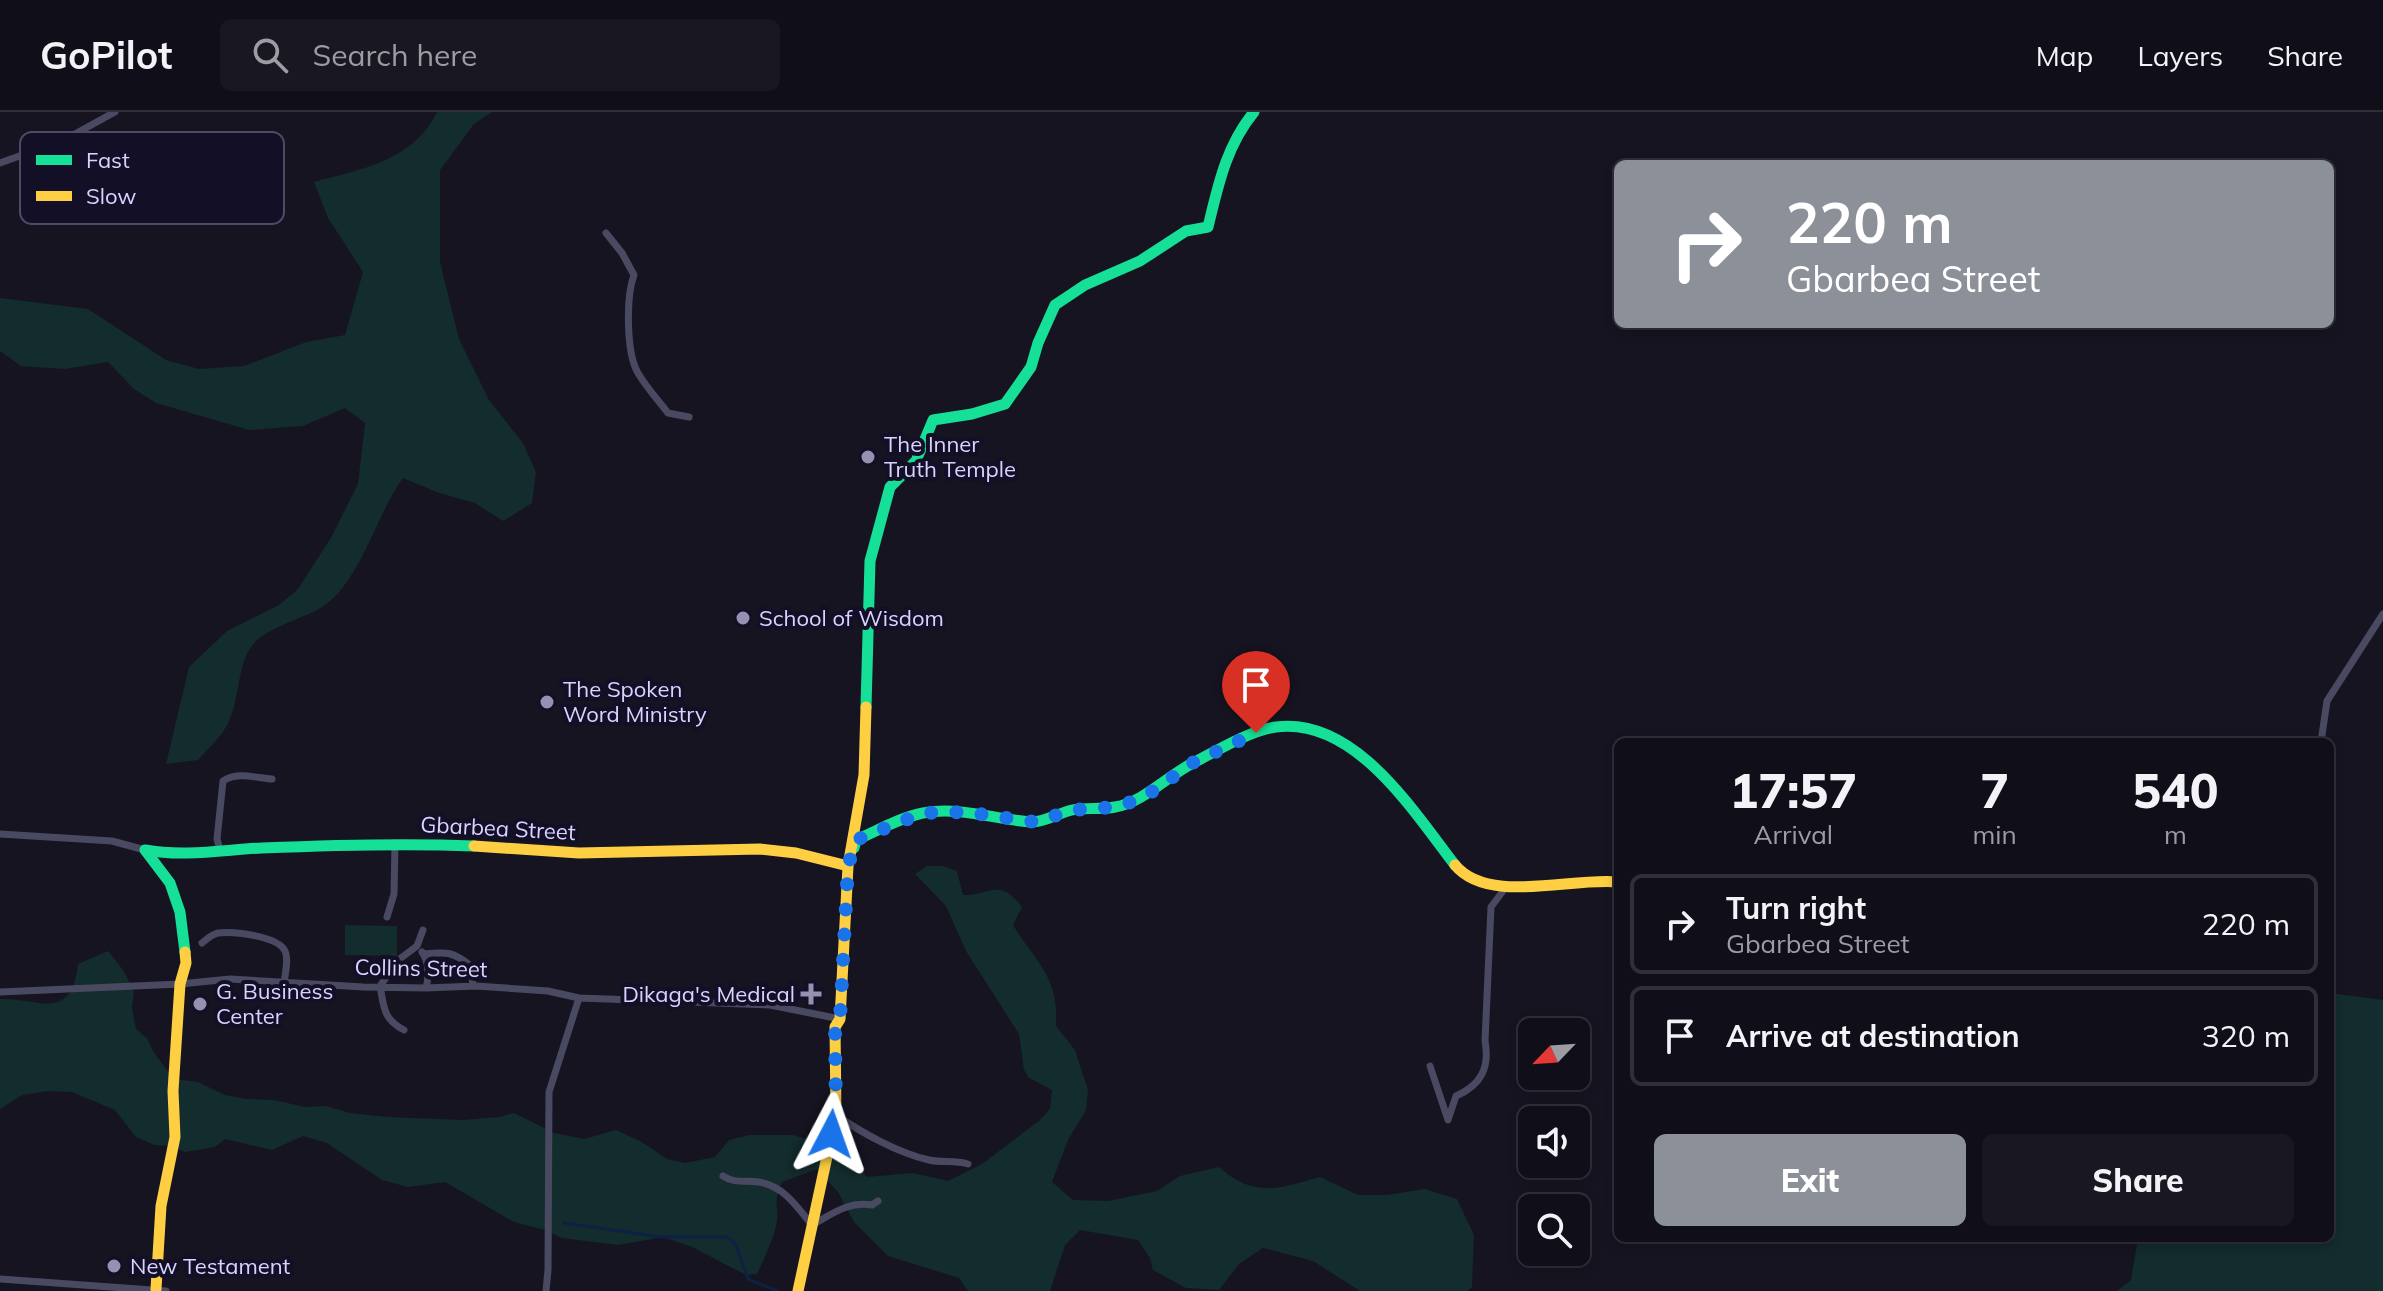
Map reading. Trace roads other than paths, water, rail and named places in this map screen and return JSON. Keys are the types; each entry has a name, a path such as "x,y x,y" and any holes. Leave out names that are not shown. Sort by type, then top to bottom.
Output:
{"street":[{"path":"79,132 115,112"},
{"path":"798,1291 836,1115 835,1027 840,1019 849,863 866,749 868,577 890,487 916,461 933,420 972,414 1005,404 1031,367 1055,305 1085,285 1140,261 1186,231 1208,227 1228,152 1242,124 1254,112"},
{"path":"0,163 20,156"},
{"path":"606,233 634,275 629,288 629,313 636,371 668,413 689,417"},
{"path":"2322,738 2327,701 2383,614"},
{"path":"849,863 856,840 923,813 965,812 1035,822 1073,810 1115,807 1157,789 1190,764 1240,740 1273,727 1292,726 1336,737 1365,759 1400,794 1458,869 1477,882 1506,887 1614,882"},
{"path":"220,850 217,839 223,781 227,777 238,776 272,779"},
{"name":"Gbarbea Street","path":"0,834 112,841 174,855 220,850 395,843 579,853 760,849 849,863"},
{"path":"387,917 394,894 395,843"},
{"path":"0,1279 161,1290 161,1206 176,1125 173,1091 180,984 186,963 180,912 170,883 145,850"},
{"path":"1430,1066 1448,1120 1456,1096 1473,1088 1488,1059 1485,1041 1491,907 1506,887"},
{"path":"404,1030 390,1022 385,1014 380,986 388,975 389,967 417,946 423,930"},
{"path":"202,943 221,932 277,942 285,950 287,959 284,983"},
{"path":"417,946 424,954 429,979 426,988"},
{"path":"424,954 453,952 471,966 473,986"},
{"name":"Collins Street","path":"0,992 230,979 426,988 473,986 548,991 579,998 770,1005 840,1019"},
{"path":"546,1291 549,1092 579,998"},
{"path":"836,1115 873,1137 919,1157 934,1161 952,1159 968,1164"},
{"path":"723,1176 731,1182 763,1182 790,1196 812,1225"},
{"path":"812,1225 833,1211 857,1202 872,1205 878,1201"}],"waterway":[{"path":"564,1223 660,1237 727,1237 735,1243 748,1279 777,1291"}],"place":[{"name":"The Inner Truth Temple","path":"868,457"},
{"name":"School of Wisdom","path":"743,618"},
{"name":"The Spoken Word Ministry","path":"547,702"},
{"name":"Dikaga's Medical","path":"811,994"},
{"name":"G. Business Center","path":"200,1004"},
{"name":"New Testament","path":"114,1266"}]}
